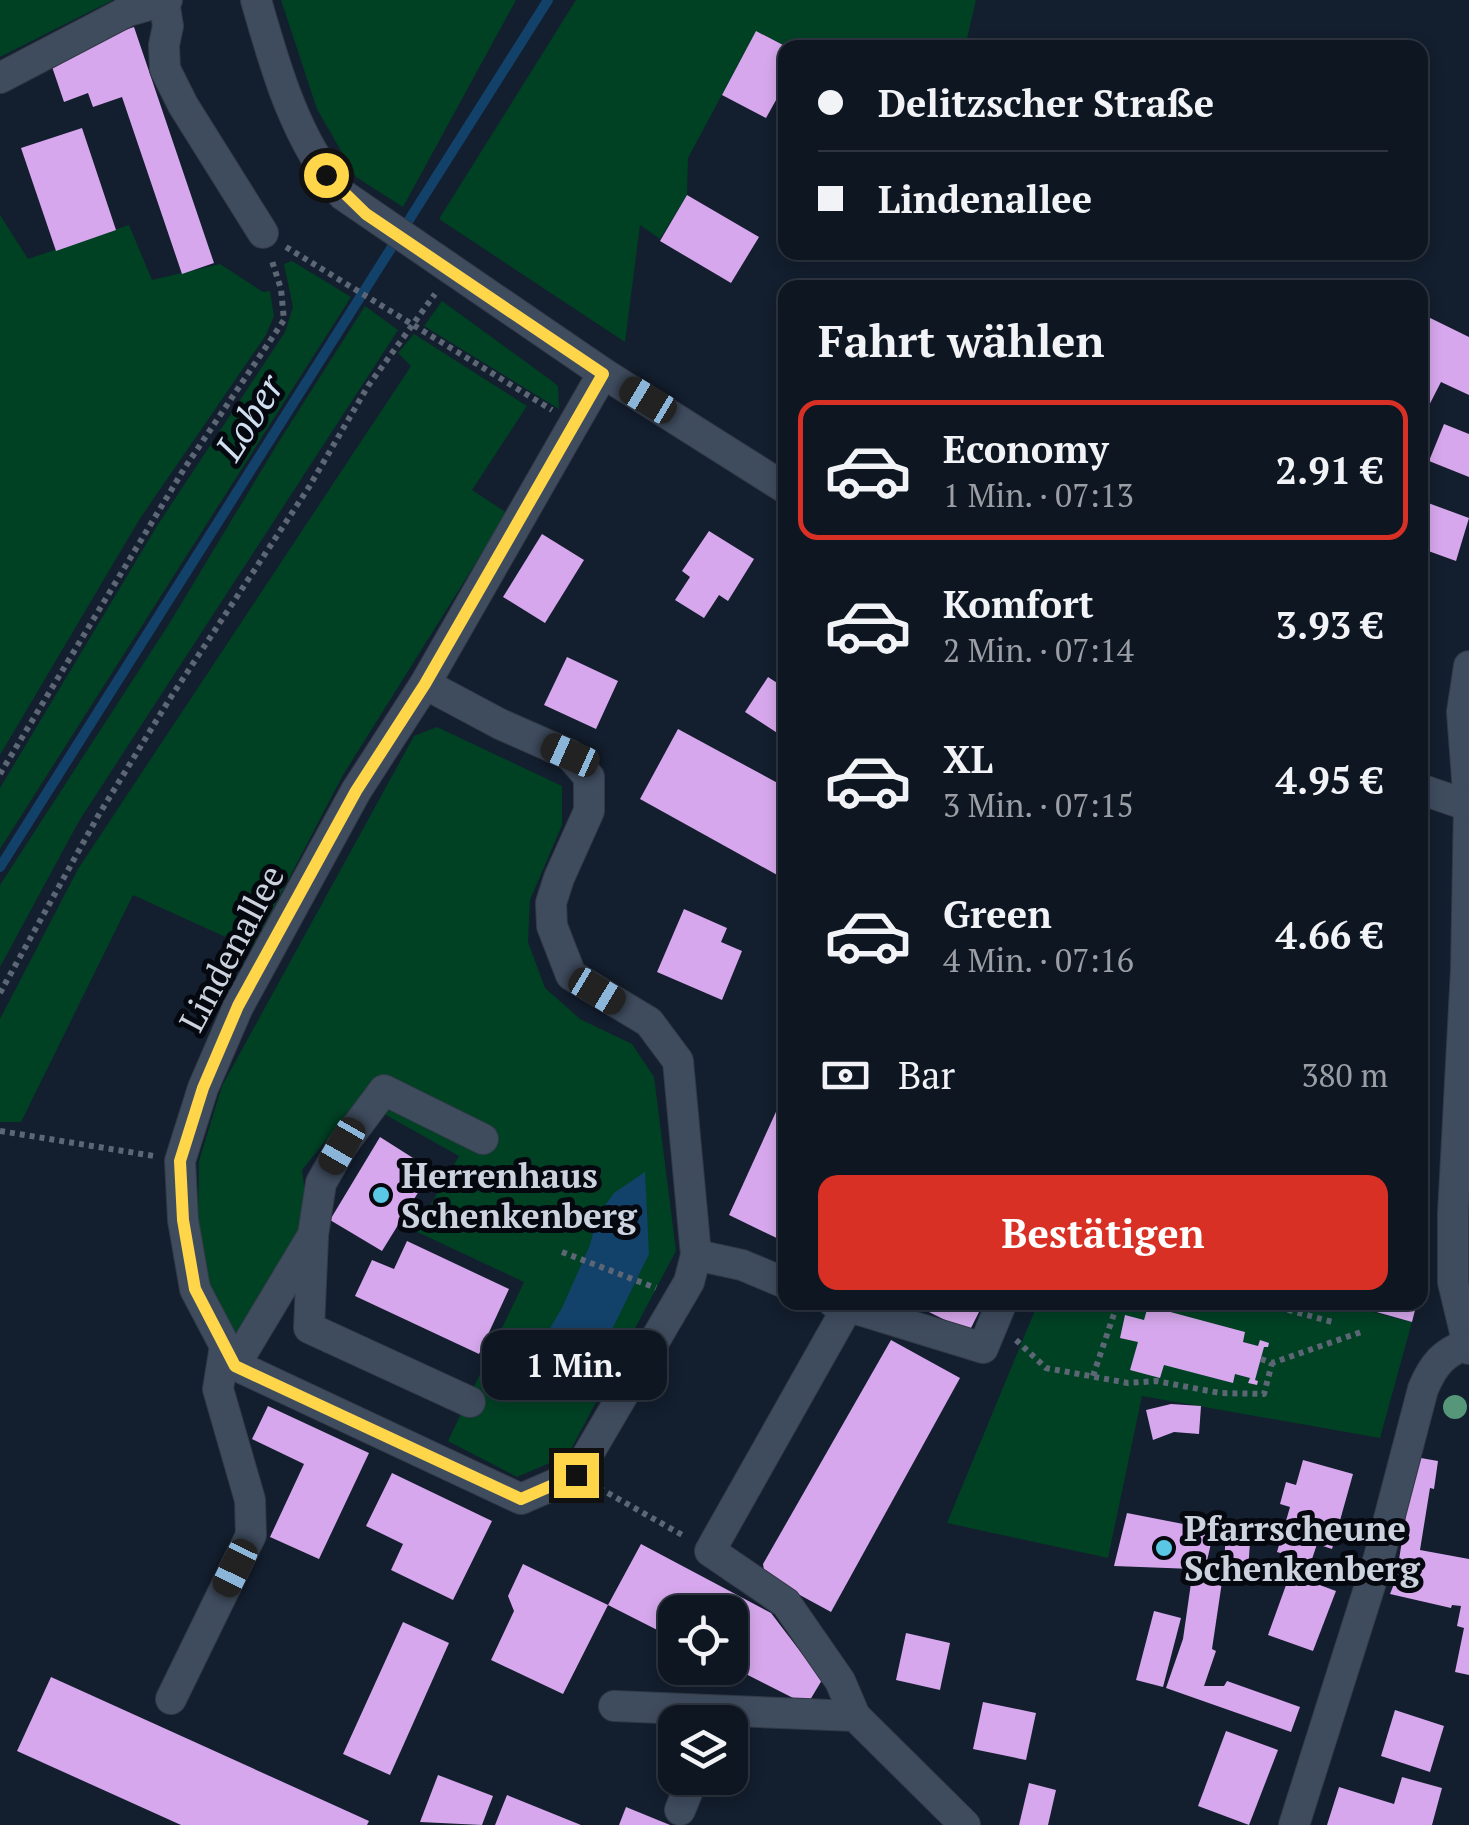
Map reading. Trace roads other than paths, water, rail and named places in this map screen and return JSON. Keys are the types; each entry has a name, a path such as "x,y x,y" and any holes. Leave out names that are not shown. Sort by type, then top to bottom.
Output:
{"street":[{"path":"0,78 128,11 165,0 165,69 183,105 263,233"},
{"path":"256,0 307,142 326,175 366,214 603,374 778,484"},
{"name":"Lindenallee","path":"230,1356 195,1289 183,1220 180,1161 203,1088 238,1006 356,791 425,684 603,374"},
{"path":"1310,1811 1423,1389 1432,1368 1448,1351 1468,1346 1453,1282 1453,1214 1466,968 1469,805 1462,712 1469,666"},
{"path":"230,1356 521,1499 576,1475 689,1282 696,1255 678,1061 649,1022 571,975 552,926 551,903 559,878 589,812 589,777 570,755 425,684"},
{"path":"1428,792 1469,805"},
{"path":"470,1402 309,1328 313,1235 320,1184 342,1146 384,1090 483,1138"},
{"path":"171,1699 251,1535 250,1500 218,1388 230,1356 313,1235"},
{"path":"696,1255 742,1265 778,1280"},
{"path":"838,1310 710,1551 786,1603 840,1681 855,1716 965,1825"},
{"path":"854,1310 983,1348 999,1310"},
{"path":"614,1706 658,1710"},
{"path":"748,1716 855,1716"},
{"path":"680,1810 686,1795"}],"water":[{"path":"645,1172 649,1254 580,1395 533,1398 523,1374 562,1308 590,1245 597,1217 614,1193"}],"waterway":[{"name":"Lober","path":"0,867 548,0"}],"place":[{"name":"Herrenhaus Schenkenberg","path":"381,1195"},
{"name":"Pfarrscheune Schenkenberg","path":"1164,1548"}]}
